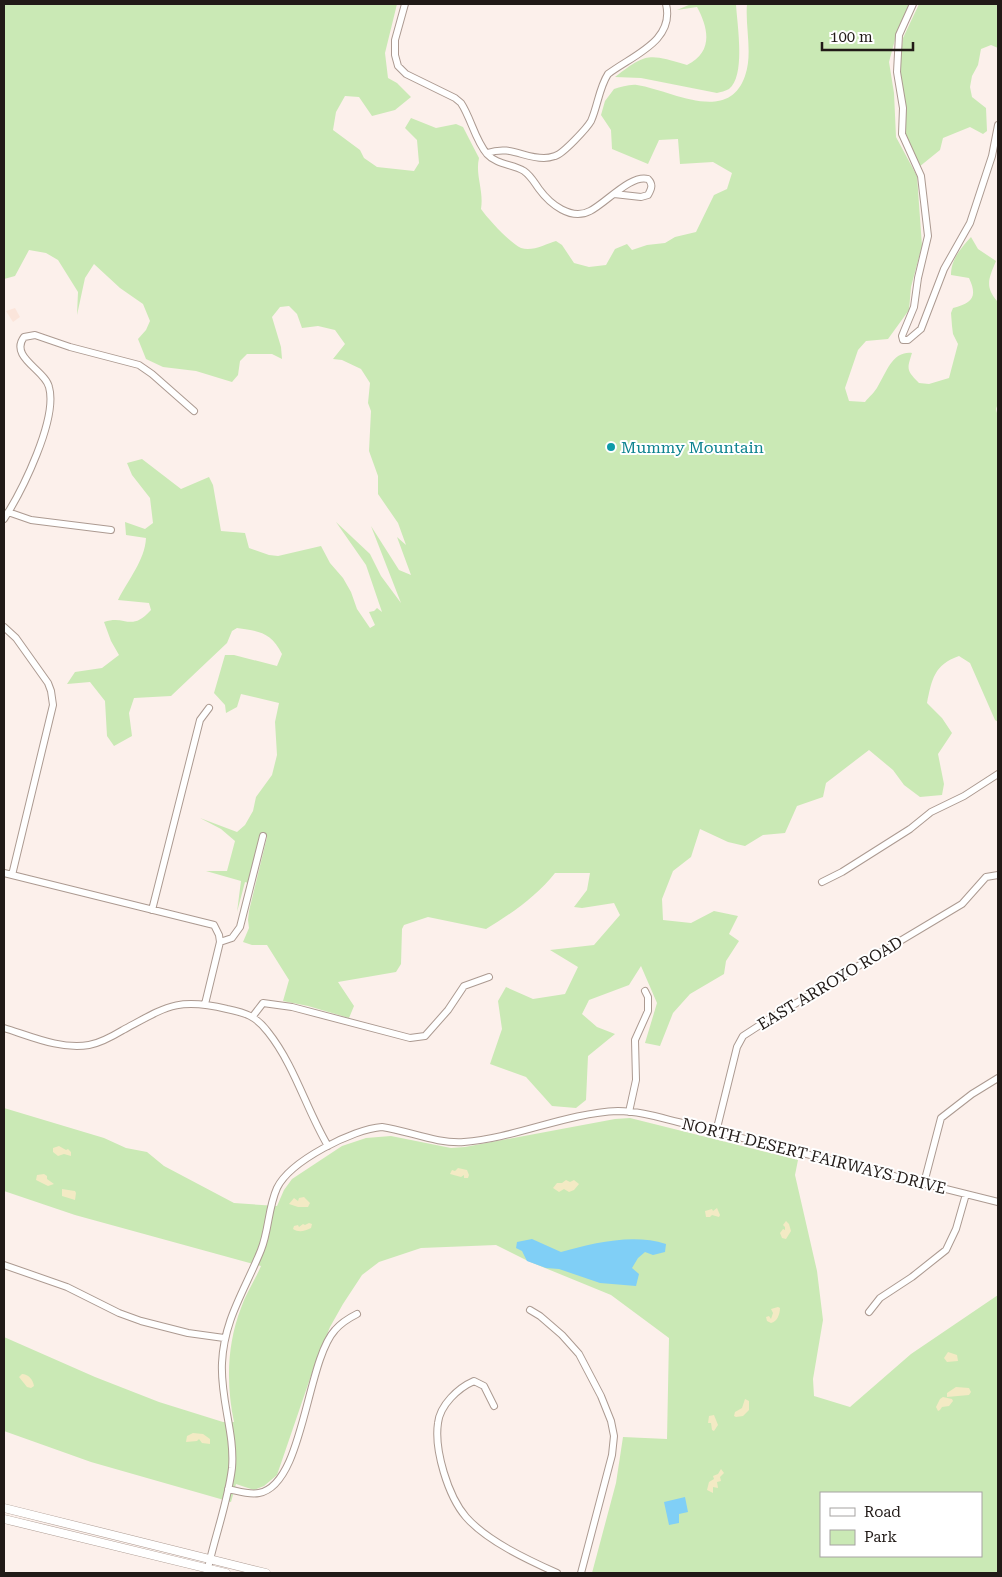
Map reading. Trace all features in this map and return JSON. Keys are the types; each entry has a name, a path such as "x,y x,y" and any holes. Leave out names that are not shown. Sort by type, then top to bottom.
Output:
{"main road":[{"path":"4,1508 266,1573"},
{"path":"4,1519 226,1573"}],"street":[{"path":"405,4 395,40 395,55 398,66 406,74 455,98 460,103 487,153 495,160 517,167 525,172 546,197 565,212 577,214 589,212 614,194 638,178 648,179 652,183 652,189 648,195 641,197 614,194"},
{"path":"487,153 507,150 542,158 556,156 562,152 590,123 608,74 653,44 662,34 667,25 669,14 666,4"},
{"path":"913,4 899,36 897,72 902,108 902,134 920,176 928,236 918,278 914,307 902,336 903,340 908,340 921,329 944,269 970,223 992,156 998,125"},
{"path":"111,530 6,516 44,435 48,424 50,408 49,386 46,380 27,361 20,347 20,341 24,337 35,335 70,347 139,365 194,411"},
{"path":"4,627 16,638 48,683 52,691 53,705 12,875"},
{"path":"152,910 200,720 209,708"},
{"path":"822,882 842,872 910,829 931,812 964,796 998,774"},
{"path":"220,942 232,938 240,927 263,836"},
{"path":"4,873 214,926 220,935 220,942 205,1004"},
{"name":"EAST ARROYO ROAD","path":"716,1132 736,1048 744,1036 962,904 986,877 998,874"},
{"path":"253,1016 263,1004 292,1007 410,1038 425,1036 448,1010 464,986 489,977"},
{"path":"630,1112 636,1080 634,1044 648,1010 648,998 645,991"},
{"path":"4,1028 58,1044 87,1046 111,1037 168,1007 184,1003 205,1004 253,1016 268,1031 284,1056 328,1146"},
{"path":"924,1183 941,1118 972,1094 998,1078"},
{"name":"NORTH DESERT FAIRWAYS DRIVE","path":"207,1569 232,1467 232,1452 222,1383 224,1338 233,1308 262,1248 278,1187 291,1170 328,1146 357,1132 371,1128 395,1129 432,1138 463,1142 587,1115 618,1111 630,1112 998,1202"},
{"path":"869,1312 880,1298 912,1278 946,1250 956,1229 966,1194"},
{"path":"4,1265 67,1287 119,1313 141,1321 188,1333 224,1338"},
{"path":"530,1310 562,1335 579,1354 601,1396 614,1436 612,1455 581,1573"},
{"path":"228,1489 259,1493 265,1491 278,1481 294,1452 316,1373 329,1340 335,1330 347,1319 357,1314"},
{"path":"494,1406 484,1386 474,1381 466,1384 446,1403 438,1422 439,1455 446,1478 456,1500 466,1516 473,1522 506,1547 557,1573"}],"shaded area":[{"path":"15,308 20,317 13,322 6,311"}],"green space":[{"path":"4,4 397,4 385,53 388,78 397,83 411,97 395,110 372,116 359,97 345,96 336,112 333,130 360,150 364,158 377,167 414,171 419,163 417,140 405,128 411,118 436,128 456,124 463,127 479,158 481,209 494,224 521,248 534,248 556,241 562,245 574,263 589,267 606,265 615,249 627,244 632,250 647,245 665,243 675,237 696,232 714,195 727,189 732,173 713,162 680,164 678,139 659,140 648,164 612,149 611,130 601,115 605,101 614,89 628,85 637,85 697,101 712,102 726,99 737,91 747,68 749,50 747,4 909,4 897,32 889,62 894,93 896,137 917,176 922,246 911,287 909,310 888,339 866,341 858,350 845,388 849,401 865,402 877,388 895,359 905,353 912,353 909,369 919,383 929,384 949,378 958,344 953,334 951,313 953,308 965,304 973,295 969,278 951,275 955,259 971,237 978,249 996,261 991,272 989,287 998,302 998,403 996,409 998,417 998,722 995,720 970,663 959,656 939,668 933,680 927,703 942,718 952,733 938,754 944,784 942,795 920,797 904,785 893,770 869,750 826,783 823,797 797,806 785,833 763,835 745,846 728,842 700,829 691,857 673,871 662,899 663,920 691,923 714,911 738,916 729,934 739,941 726,961 724,974 690,994 673,1013 660,1046 645,1043 657,1003 641,966 629,985 589,1000 582,1014 597,1027 615,1034 588,1056 586,1100 576,1108 552,1106 526,1077 490,1064 502,1029 498,1001 506,987 533,999 565,994 578,967 550,950 594,945 620,915 614,903 582,908 574,907 587,890 590,873 555,873 523,904 486,929 428,917 404,925 402,929 401,964 396,972 338,982 354,1006 349,1018 283,1001 289,980 267,945 252,945 243,942 249,928 249,911 267,837 260,836 248,883 245,882 237,912 241,881 206,871 227,871 235,841 221,829 200,818 237,832 245,825 253,811 256,797 272,775 277,755 275,722 279,703 241,694 237,707 226,713 225,705 214,693 225,655 234,655 277,666 282,654 278,647 268,637 258,632 237,628 232,631 227,643 171,696 134,698 129,713 132,736 114,746 107,736 105,701 90,682 67,684 75,672 102,668 119,655 104,622 118,620 133,622 144,617 151,610 149,603 118,600 143,554 146,538 126,535 125,522 145,529 153,523 150,498 132,475 127,463 142,459 181,489 209,477 213,485 221,531 245,533 249,548 278,556 321,546 330,563 343,578 351,592 357,609 370,628 375,625 369,612 377,608 382,612 366,565 336,522 370,554 381,576 401,603 371,526 399,570 411,575 397,537 406,545 398,523 378,494 378,476 369,451 371,411 368,403 370,383 361,369 342,360 333,359 345,344 335,330 318,326 302,328 297,314 289,306 280,307 272,317 281,347 282,359 272,354 247,354 240,361 238,375 232,382 196,371 163,367 146,359 138,339 146,330 150,321 143,304 120,288 94,264 85,278 77,315 78,292 58,260 46,253 29,250 15,276 4,279"},
{"path":"691,4 736,4 739,62 734,82 729,89 717,93 641,78 615,77 642,59 656,57 687,65 695,60 705,47 706,32 701,15 697,7 677,10"},
{"path":"919,4 998,4 998,48 991,45 981,49 978,65 972,76 970,87 972,97 986,108 987,131 983,134 970,127 943,138 940,150 919,167 905,136 899,72 903,38"},
{"path":"4,1108 104,1138 126,1148 147,1152 164,1166 234,1203 277,1206 284,1190 292,1179 342,1146 366,1138 391,1136 451,1148 465,1147 615,1119 630,1118 798,1160 795,1175 817,1271 823,1320 813,1379 814,1396 850,1407 911,1354 998,1295 998,1573 592,1573 616,1483 623,1437 667,1439 669,1338 611,1295 528,1261 496,1245 421,1248 379,1262 362,1275 330,1327 315,1364 277,1475 264,1486 254,1490 236,1484 231,1502 91,1462 4,1431 4,1337 95,1377 159,1402 223,1422 234,1422 229,1379 233,1336 243,1302 261,1266 75,1215 4,1191"}],"sand":[{"path":"59,1146 66,1150 68,1149 71,1152 71,1156 64,1154 58,1156 53,1152 53,1148"},
{"path":"458,1168 467,1170 468,1178 464,1178 464,1175 461,1177 450,1174 452,1170 455,1171"},
{"path":"44,1174 54,1184 48,1186 36,1180 37,1175"},
{"path":"566,1180 570,1182 574,1180 579,1184 574,1190 569,1192 564,1189 559,1192 553,1188 557,1183 562,1183"},
{"path":"62,1189 75,1191 75,1200 62,1196"},
{"path":"304,1197 310,1203 308,1207 298,1207 289,1204 294,1198 298,1201 299,1198"},
{"path":"717,1208 719,1217 712,1215 706,1217 705,1211 712,1209 713,1211"},
{"path":"786,1221 791,1231 786,1239 782,1238 780,1233 783,1229 785,1230 783,1225"},
{"path":"309,1223 312,1224 311,1228 306,1230 293,1229 294,1226 298,1225 299,1227"},
{"path":"778,1307 780,1310 776,1319 771,1323 767,1321 766,1317 769,1316 771,1319 773,1313 771,1309"},
{"path":"948,1352 957,1355 958,1361 947,1362 944,1358"},
{"path":"22,1374 30,1377 34,1386 31,1388 27,1387 19,1377"},
{"path":"956,1387 969,1388 971,1392 969,1395 947,1397 947,1393"},
{"path":"943,1397 953,1401 949,1406 942,1407 938,1411 936,1407"},
{"path":"745,1399 749,1401 749,1410 743,1416 734,1416 735,1412 742,1408"},
{"path":"714,1415 718,1425 714,1431 712,1430 711,1423 708,1423 709,1416"},
{"path":"193,1433 203,1434 210,1439 210,1444 202,1443 199,1439 186,1442 187,1436"},
{"path":"721,1469 724,1473 720,1477 721,1481 717,1482 718,1488 713,1487 713,1493 707,1490 709,1482 714,1479 713,1476 718,1474"}],"water":[{"path":"532,1239 561,1252 613,1240 640,1239 666,1244 665,1252 653,1255 645,1252 638,1258 632,1268 639,1274 636,1286 600,1283 559,1269 546,1268 527,1261 522,1251 516,1248 517,1242"},
{"path":"685,1497 688,1512 679,1514 679,1523 669,1525 664,1502"}],"place":[{"name":"Mummy Mountain","path":"611,447"}]}
